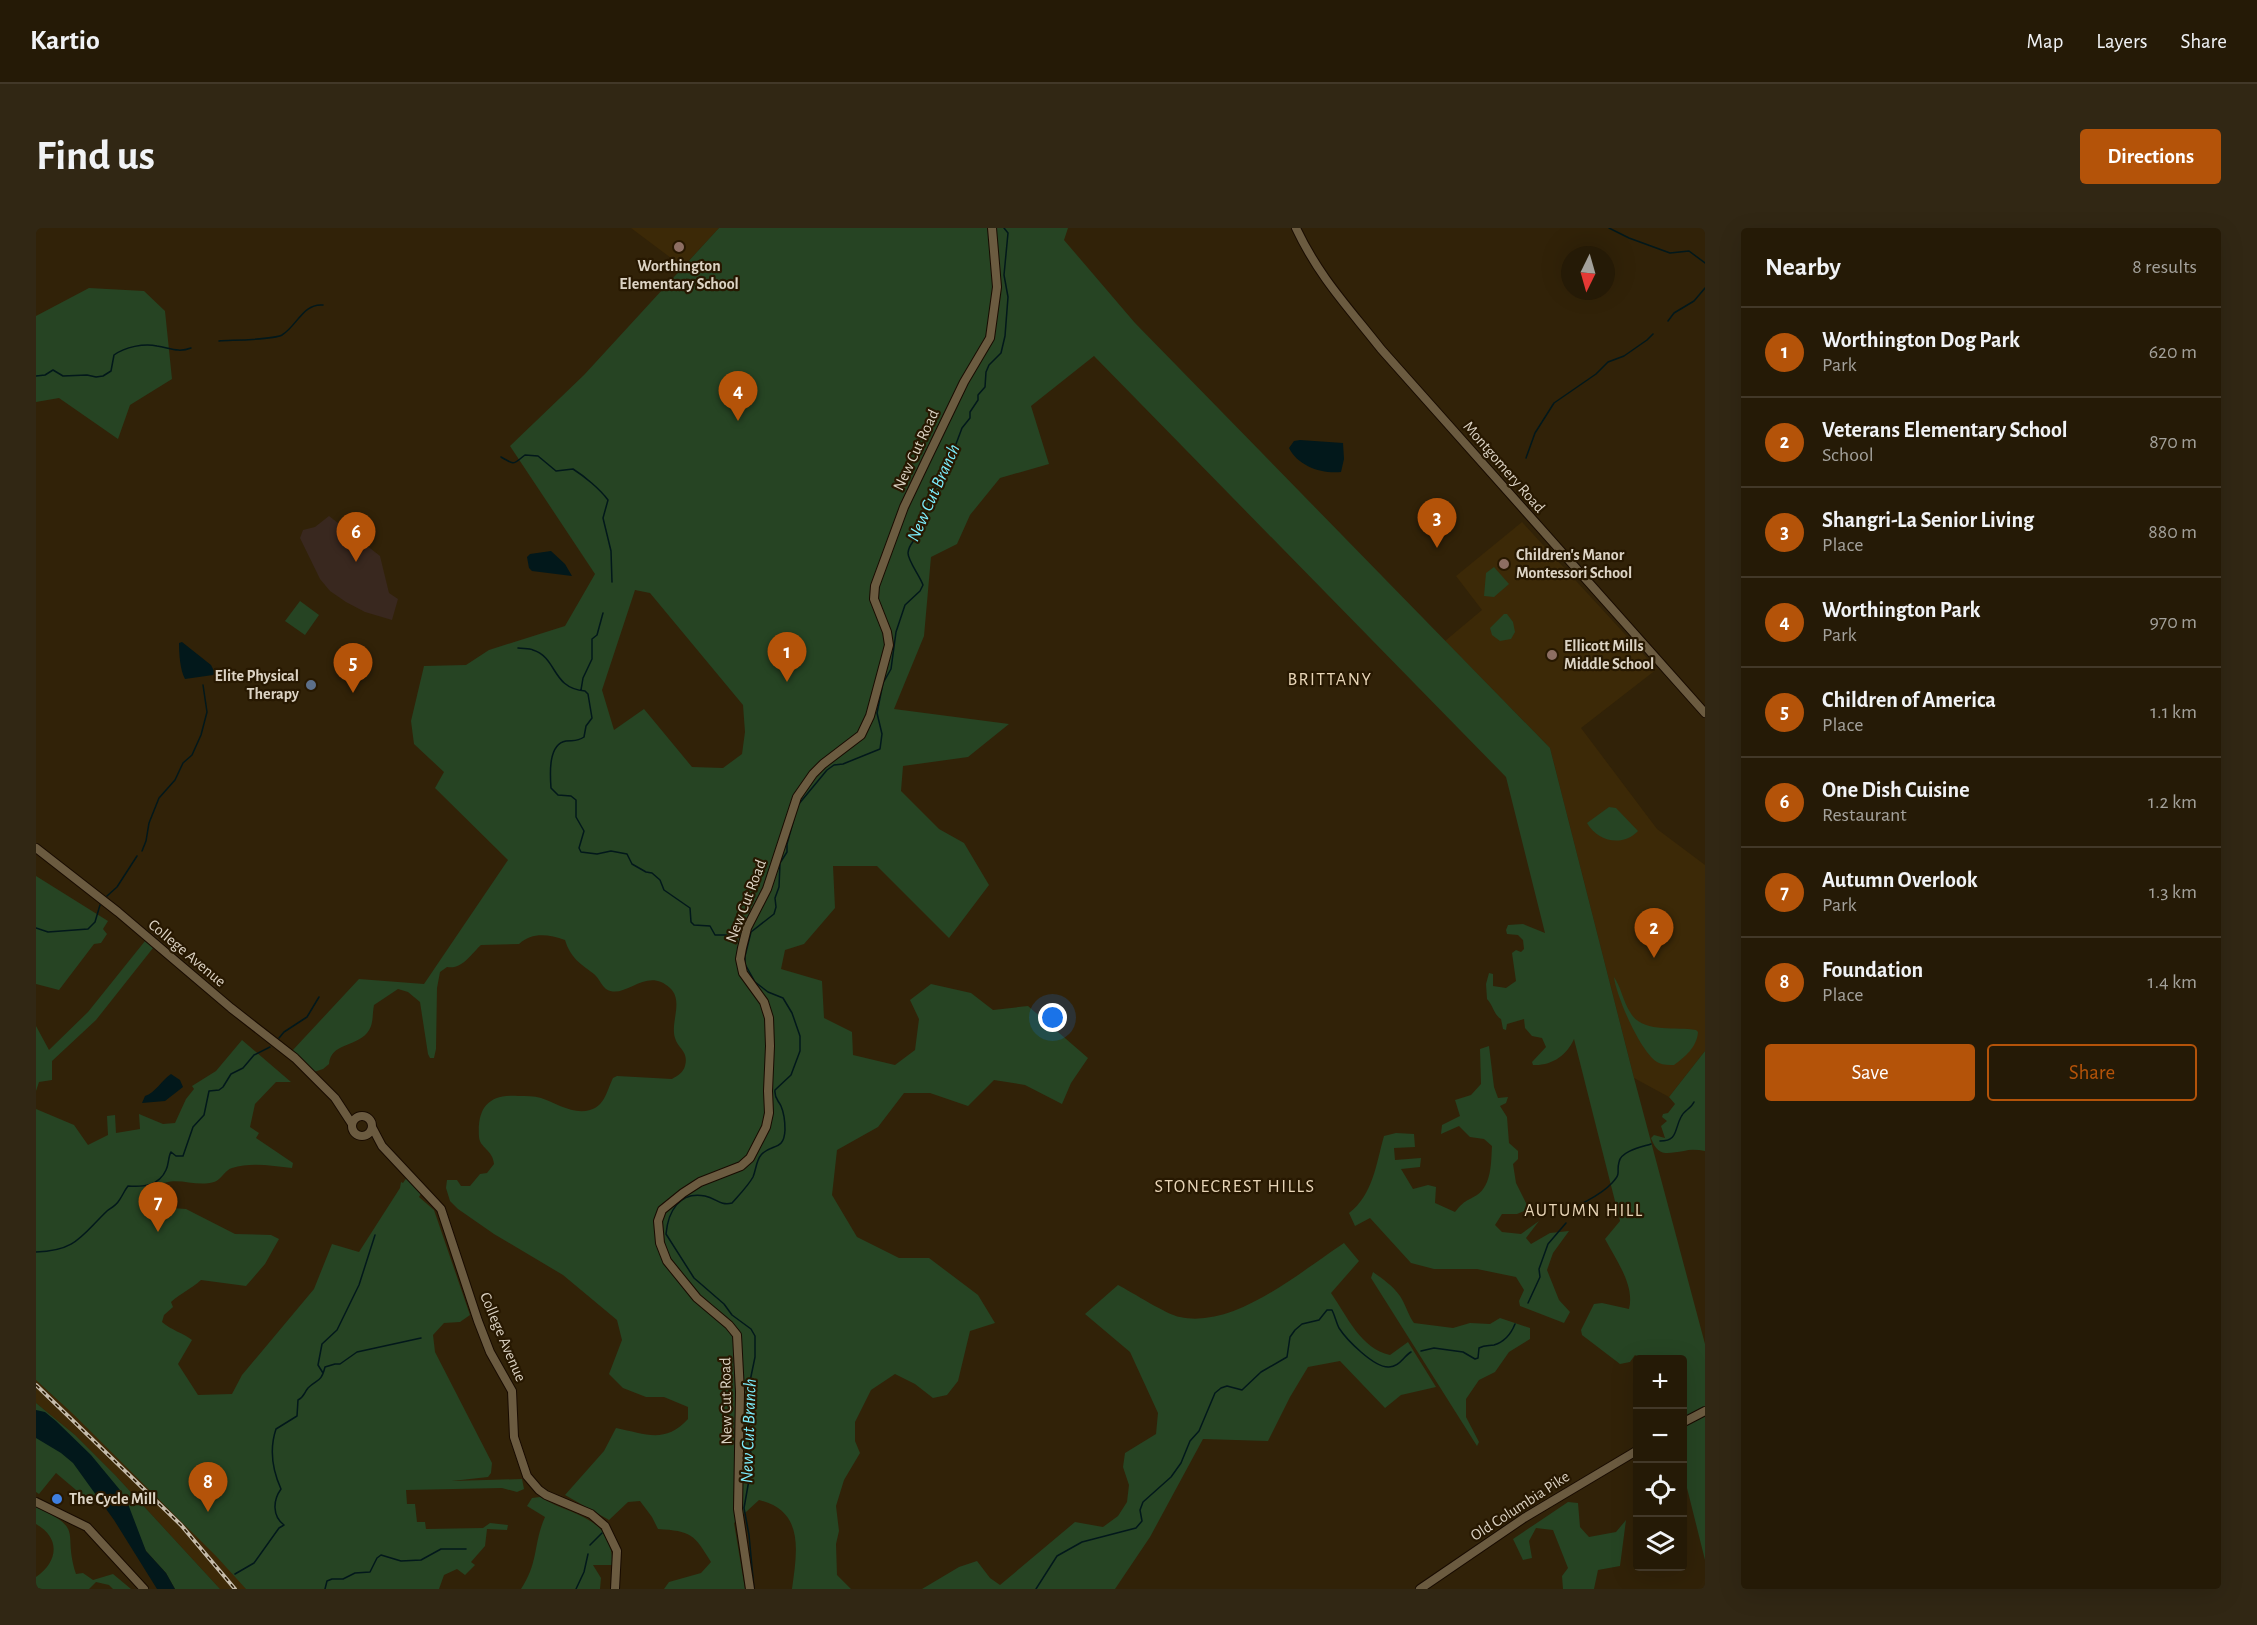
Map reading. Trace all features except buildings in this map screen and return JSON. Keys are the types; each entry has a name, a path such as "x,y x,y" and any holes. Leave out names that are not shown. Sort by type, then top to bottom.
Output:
{"street":[{"name":"New Cut Road","path":"750,1589 738,1509 741,1392 737,1335 729,1325 697,1298 667,1261 660,1243 658,1221 662,1210 683,1193 700,1182 741,1166 750,1158 766,1127 769,1113 769,1018 764,1002 748,981 741,966 744,936 767,889 797,797 823,764 861,735 870,716 889,645 887,632 874,599 875,586 904,507 964,382 990,338 997,287 992,228"},
{"name":"Montgomery Road","path":"1296,228 1313,261 1334,292 1386,355 1705,713"},
{"name":"College Avenue","path":"36,848 295,1058 343,1108 354,1132 382,1146"},
{"name":"College Avenue","path":"343,1108 370,1120 382,1146 441,1209 490,1352 512,1391 514,1437 527,1476 538,1490 591,1514 605,1526 617,1551 615,1589"},
{"path":"352,1124 360,1117"},
{"path":"363,1136 368,1135 372,1127"},
{"path":"1687,1422 1702,1413"},
{"name":"Old Columbia Pike","path":"1420,1589 1524,1518 1633,1453"},
{"path":"36,1502 87,1527 144,1589"}],"shaded area":[{"name":"Worthington Elementary School","path":"631,228 719,228 683,267"},
{"path":"329,516 380,556 389,593 398,599 392,620 365,612 346,602 330,591 320,579 300,538 303,530 315,527"},
{"path":"1522,522 1657,669 1581,728 1657,829 1705,865 1705,1051 1669,1097 1634,1078 1550,748 1445,641 1482,610 1456,576"},
{"path":"36,1380 98,1435 249,1589 220,1589 116,1476 75,1435 36,1403"}],"green space":[{"path":"719,228 1068,228 1064,240 1135,323 1550,748 1705,1344 1705,1560 1687,1488 1687,1355 1633,1355 1630,1362 1620,1364 1582,1335 1581,1330 1594,1304 1602,1303 1629,1309 1630,1300 1627,1282 1605,1239 1620,1221 1574,1039 1563,1055 1546,1064 1533,1065 1532,1062 1546,1047 1542,1038 1532,1036 1525,1028 1524,1019 1507,1024 1506,1030 1503,1029 1501,1019 1487,999 1486,984 1489,973 1493,974 1493,986 1506,988 1516,981 1512,953 1516,950 1521,952 1524,949 1523,940 1518,935 1507,934 1508,925 1523,924 1545,933 1506,777 1094,356 1031,406 1049,464 1000,478 970,515 957,544 931,557 924,636 894,709 1009,724 968,757 903,766 901,791 939,829 964,843 989,885 949,938 877,866 833,866 835,908 804,944 785,950 781,969 822,981 824,1018 852,1032 853,1055 895,1065 915,1050 919,1019 910,1000 931,984 971,993 993,1010 1028,1006 1088,1058 1071,1083 1062,1104 1025,1085 994,1080 968,1106 930,1093 904,1093 878,1127 837,1150 832,1195 857,1237 899,1258 929,1258 978,1295 995,1323 970,1331 958,1381 947,1395 933,1398 915,1384 895,1374 871,1390 855,1422 855,1441 860,1453 844,1480 836,1506 839,1531 836,1544 837,1575 851,1589 792,1589 796,1547 791,1523 774,1505 759,1500 734,1523 745,1589 664,1589 669,1582 701,1573 711,1562 695,1540 685,1533 658,1529 640,1501 628,1502 609,1520 565,1495 604,1451 616,1428 655,1435 671,1432 688,1419 688,1407 664,1397 646,1397 623,1388 609,1374 622,1340 617,1320 563,1275 494,1234 458,1209 450,1201 446,1188 447,1180 457,1180 461,1186 470,1186 480,1174 487,1173 494,1164 479,1137 480,1118 487,1104 492,1100 508,1096 533,1096 571,1110 584,1111 599,1105 613,1078 617,1076 672,1079 680,1074 686,1057 675,1038 676,999 674,993 661,982 653,980 644,981 621,991 606,989 596,976 573,956 565,940 546,935 535,936 519,944 481,945 462,964 447,967 440,972 437,988 434,1058 430,1058 428,1054 420,1002 408,992 398,989 374,1005 372,1023 367,1033 334,1052 329,1064 323,1069 314,1072 292,1051 359,979 424,984 508,860 435,788 444,772 414,744 411,721 424,666 466,665 489,650 565,626 595,574 510,446 584,375","holes":["635,590 650,593 743,705 745,732 742,754 723,768 692,767 644,709 614,730 602,690"]},
{"path":"89,288 144,291 165,311 172,379 130,405 118,439 59,398 36,402 36,316"},
{"path":"1494,567 1509,584 1494,597 1484,596 1486,573"},
{"path":"300,601 319,615 305,635 285,621"},
{"path":"1504,614 1507,614 1513,622 1515,632 1511,639 1500,641 1492,635 1490,628"},
{"path":"1609,807 1616,808 1638,831 1618,841 1598,835 1587,823"},
{"path":"36,876 108,921 103,929 107,934 101,943 94,944 59,990 36,984"},
{"path":"145,941 153,948 96,1020 52,1061 52,1080 39,1082 36,1091 36,1026 49,1050 88,1012"},
{"path":"1614,977 1630,1012 1642,1024 1698,1032 1693,1047 1674,1065 1659,1063 1645,1049 1625,1011"},
{"path":"242,1040 291,1082 276,1082 255,1104 250,1127 259,1133 256,1138 293,1163 292,1168 247,1165 230,1169 214,1182 163,1183 155,1187 157,1207 186,1209 235,1234 271,1235 279,1239 265,1264 246,1286 201,1280 171,1302 173,1307 164,1315 162,1322 192,1340 178,1364 198,1395 232,1394 242,1375 314,1289 332,1244 359,1252 400,1188 401,1182 403,1183 407,1177 422,1192 419,1197 434,1210 470,1315 460,1322 444,1323 433,1335 435,1352 492,1463 488,1477 452,1481 522,1479 524,1489 517,1492 502,1488 406,1490 407,1504 415,1504 417,1522 425,1522 426,1529 483,1528 490,1523 508,1525 507,1530 487,1529 485,1546 471,1562 475,1565 465,1575 457,1569 444,1575 439,1589 246,1589 216,1556 36,1380 36,1109 74,1125 88,1145 108,1135 107,1116 115,1115 116,1133 140,1129 139,1114 163,1124 175,1123 186,1099 194,1089 192,1086 216,1071"},
{"path":"1489,1046 1494,1087 1498,1098 1508,1097 1506,1103 1500,1106 1507,1117 1509,1143 1518,1151 1518,1159 1513,1164 1516,1183 1529,1209 1517,1214 1502,1214 1495,1225 1502,1232 1521,1234 1539,1221 1526,1238 1531,1244 1550,1233 1569,1231 1553,1253 1547,1270 1559,1300 1570,1312 1564,1323 1520,1306 1519,1301 1524,1290 1516,1277 1477,1269 1434,1269 1411,1263 1370,1218 1355,1226 1349,1213 1357,1206 1369,1188 1384,1136 1396,1133 1414,1134 1415,1147 1394,1148 1395,1160 1421,1158 1420,1167 1401,1169 1413,1189 1428,1185 1436,1187 1435,1203 1455,1212 1463,1203 1482,1191 1490,1172 1492,1146 1484,1139 1470,1137 1459,1126 1441,1134 1442,1125 1460,1116 1455,1100 1471,1095 1481,1084 1480,1049"},
{"path":"1705,1051 1705,1151 1664,1153 1657,1149 1651,1138 1654,1135 1665,1138 1661,1126 1667,1121 1662,1117 1675,1104 1669,1097"},
{"path":"1344,1243 1359,1261 1331,1293 1363,1339 1380,1352 1390,1355 1408,1342 1436,1387 1401,1395 1385,1408 1340,1361 1308,1367 1268,1441 1203,1439 1150,1537 1115,1589 922,1589 959,1567 977,1561 990,1578 1000,1585 1075,1522 1103,1527 1118,1516 1127,1502 1129,1485 1123,1467 1125,1453 1156,1434 1158,1413 1130,1352 1085,1314 1118,1285 1158,1308 1180,1317 1201,1318 1222,1315 1244,1307 1266,1295"},
{"path":"1373,1272 1397,1292 1414,1323 1453,1328 1470,1323 1490,1324 1500,1318 1530,1328 1530,1339 1509,1352 1495,1372 1479,1380 1466,1399 1466,1417 1479,1442 1477,1446 1371,1278"},
{"path":"36,1403 75,1435 116,1476 220,1589 175,1589 166,1573 146,1551 111,1480 89,1501 56,1473 39,1494 36,1492"},
{"path":"540,1497 589,1520 599,1527 606,1537 611,1549 612,1565 593,1565 601,1578 600,1589 521,1589 531,1570 545,1517 527,1506 532,1498"},
{"path":"1568,1502 1578,1503 1580,1527 1589,1537 1616,1532 1626,1520 1620,1566 1598,1570 1594,1589 1563,1589 1562,1576 1568,1568 1553,1530 1536,1528 1529,1541 1532,1558 1523,1560 1513,1539"},
{"path":"36,1507 52,1515 67,1527 70,1533 72,1560 76,1574 83,1573 93,1580 113,1574 131,1589 113,1589 109,1585 96,1582 89,1589 36,1589 36,1577 49,1564 54,1550 50,1536 36,1524"}],"water":[{"path":"1294,441 1343,443 1344,459 1341,472 1318,470 1298,460 1289,448"},
{"path":"551,551 565,564 572,576 532,571 529,568 527,557 530,554"},
{"path":"182,642 211,665 215,673 213,675 185,679 180,656 179,643"},
{"path":"171,1074 180,1080 183,1087 165,1101 142,1103 145,1096"},
{"path":"36,1410 45,1412 56,1421 91,1455 120,1490 128,1504 146,1551 166,1573 175,1589 157,1589 114,1520 73,1463 36,1438"}],"waterway":[{"name":"New Cut Branch","path":"798,805 827,770 834,765 843,764 880,749 882,734 877,713 883,683 891,669 896,632 905,605 923,585 910,560 908,553 910,545 917,536 919,522 926,514 932,493 950,467 962,428 970,418 970,412 978,400 978,395 985,387 989,365 1001,353 1005,336 1008,297 1004,275 1008,233 1004,228"},
{"path":"1609,228 1670,253 1689,251 1705,263"},
{"path":"1668,321 1674,313 1694,301 1705,288"},
{"path":"219,341 277,337 287,331 305,311 316,305 323,305"},
{"path":"1526,458 1535,433 1554,403 1596,374 1608,362 1624,356 1653,334"},
{"path":"36,376 45,375 53,370 63,376 103,376 111,371 114,355 129,348 141,345 178,350 191,348"},
{"path":"501,457 514,463 525,455 538,456 556,471 573,469 605,496 608,500 603,518 611,551 612,582"},
{"path":"581,690 583,678 592,659 592,639 597,635 603,613"},
{"path":"518,648 531,649 541,654 560,679 574,689 585,691 588,694 592,718 586,726 584,737 560,743 551,760 551,788 558,795 571,796 576,800 576,817 584,831 579,848 581,852 597,854 611,851 627,854 632,864 652,873 660,880 664,890 690,908 691,922 694,925 710,926 715,935 726,935 736,941"},
{"path":"142,851 149,823 159,798 175,780 183,763 192,755 201,735 207,712 203,685"},
{"name":"New Cut Branch","path":"754,1589 744,1508 752,1463 748,1429 753,1410 748,1391 755,1357 755,1336 751,1329 732,1315 724,1304 694,1278 666,1234 672,1211 676,1205 688,1197 705,1196 721,1203 732,1203 753,1177 761,1155 780,1144 784,1137 784,1115 775,1090 791,1075 800,1051 800,1036 792,1013 783,998 768,992 755,982 745,964 745,956 751,932 774,914 775,898 779,887 780,863 787,852 795,815"},
{"path":"107,896 117,887 137,856"},
{"path":"36,928 48,932 88,929 95,922 100,905"},
{"path":"279,1038 284,1032 307,1017 319,997"},
{"path":"36,1252 60,1249 69,1245 84,1235 117,1203 128,1186 145,1186 159,1179 166,1170 171,1152 176,1156 183,1156 193,1127 204,1115 209,1091 219,1090 231,1074 243,1068 254,1055 270,1047"},
{"path":"1660,1141 1673,1137 1682,1115 1694,1102"},
{"path":"1576,1207 1599,1194 1612,1183 1618,1175 1619,1162 1624,1155 1651,1144"},
{"path":"1528,1303 1540,1277 1539,1269 1548,1244 1566,1223"},
{"path":"323,1373 318,1365 322,1344 337,1330 359,1285 375,1235"},
{"path":"1036,1589 1057,1556 1082,1542 1136,1528 1142,1521 1140,1510 1143,1502 1171,1477 1181,1463 1190,1441 1199,1431 1215,1393 1227,1386 1242,1390 1261,1372 1287,1357 1290,1337 1302,1324 1319,1320 1327,1310 1332,1310 1343,1333 1361,1352 1376,1363 1392,1367 1411,1352"},
{"path":"1421,1351 1434,1348 1463,1352 1475,1359 1478,1358 1479,1348 1501,1342 1515,1324"},
{"path":"235,1574 254,1563 279,1528 284,1525 277,1517 275,1508 276,1498 281,1489 275,1474 272,1452 276,1429 297,1416 298,1400 320,1378 325,1367 340,1364 357,1352 421,1338"},
{"path":"590,1545 602,1533"},
{"path":"325,1589 327,1581 332,1579 343,1579 355,1573 370,1572 381,1555 401,1561 421,1560 441,1549 466,1549"},
{"path":"576,1589 584,1572 588,1554"}],"railway":[{"path":"36,1385 181,1525 235,1589"}],"place":[{"name":"Worthington Elementary School","path":"679,247"},
{"name":"Worthington Park","path":"738,421"},
{"name":"Shangri-La Senior Living","path":"1437,548"},
{"name":"One Dish Cuisine","path":"356,562"},
{"name":"Children's Manor Montessori School","path":"1504,564"},
{"name":"Ellicott Mills Middle School","path":"1552,655"},
{"name":"Worthington Dog Park","path":"787,682"},
{"name":"Elite Physical Therapy","path":"311,685"},
{"name":"Children of America","path":"353,693"},
{"name":"Veterans Elementary School","path":"1654,958"},
{"name":"Autumn Overlook","path":"158,1232"},
{"name":"The Cycle Mill","path":"57,1499"},
{"name":"Foundation","path":"208,1512"}],"district":[{"name":"BRITTANY","path":"1330,680"},
{"name":"STONECREST HILLS","path":"1235,1187"},
{"name":"AUTUMN HILL","path":"1584,1211"}]}
